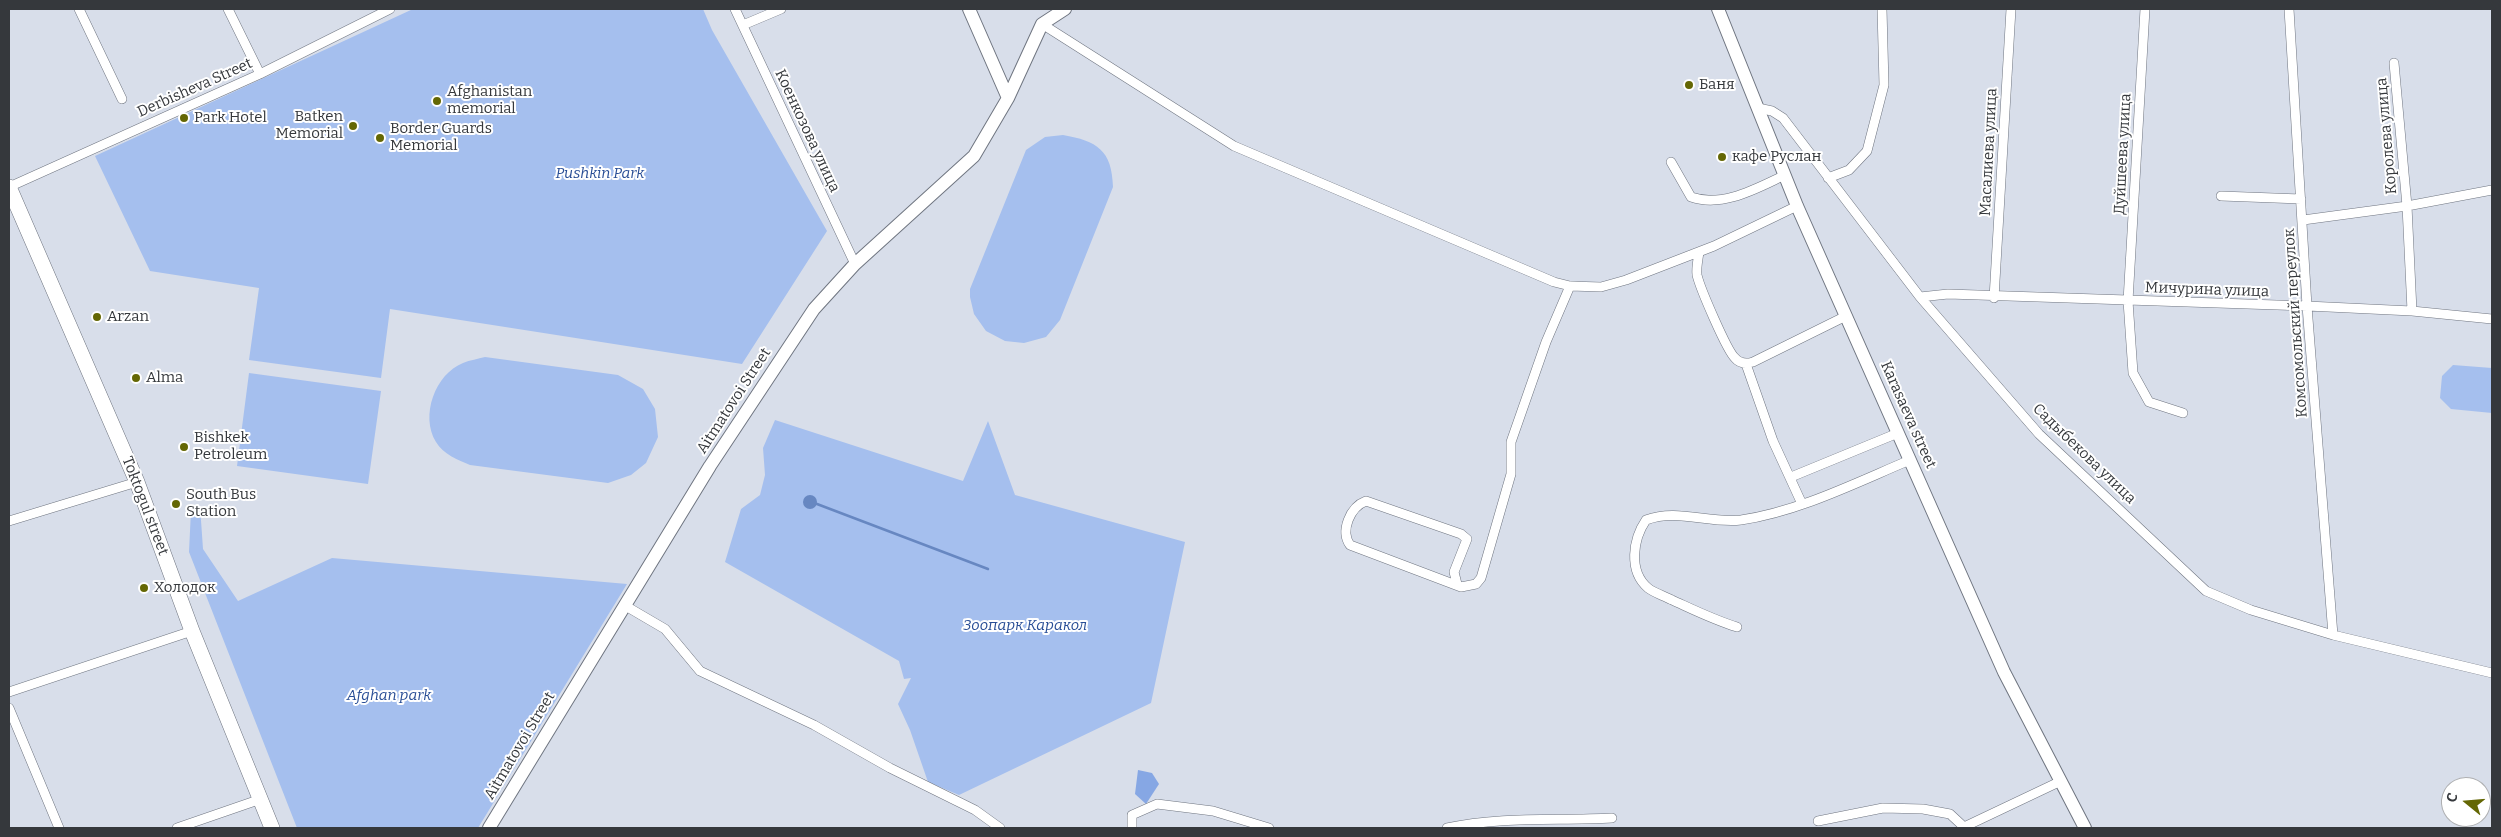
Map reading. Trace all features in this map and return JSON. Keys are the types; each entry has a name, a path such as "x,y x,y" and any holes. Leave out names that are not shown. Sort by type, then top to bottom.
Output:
{"highway":[{"name":"Toktogul street","path":"9,187 137,482 192,631 272,828"}],"main road":[{"path":"969,9 1008,98"},
{"path":"1042,24 1065,9"},
{"name":"Karasaeva street","path":"1718,9 1797,206 2004,672 2085,828"},
{"name":"Aitmatovoi Street","path":"489,828 710,466 810,316 855,264 974,156 1008,98 1042,24"}],"street":[{"path":"79,9 122,99"},
{"path":"228,9 260,74"},
{"name":"Derbisheva Street","path":"9,187 260,74 390,9"},
{"name":"Коенкозова улица","path":"735,9 855,264"},
{"path":"743,25 781,9"},
{"path":"1828,178 1849,170 1867,151 1884,85 1882,9"},
{"name":"Масалиева улица","path":"1994,298 2011,9"},
{"name":"Дуйшеева улица","path":"2145,9 2128,301 2133,373 2150,402 2183,412"},
{"name":"Комсомольский переулок","path":"2289,9 2307,306 2333,634"},
{"path":"1042,24 1234,146 1554,282 1570,286 1601,286 1626,280 1699,252 1797,206"},
{"name":"Королева улица","path":"2394,63 2407,206 2412,311"},
{"name":"Садыбекова улица","path":"1758,108 1772,111 1783,118 1920,297 2040,434 2206,591 2251,610 2333,634 2492,673"},
{"path":"1671,162 1683,186 1692,196 1702,200 1739,195 1785,175"},
{"name":"Королева улица","path":"2303,220 2407,206 2492,190"},
{"path":"2221,196 2302,199"},
{"path":"1699,252 1697,274 1701,288 1730,352 1735,358 1746,364 1773,441 1802,504"},
{"path":"1457,584 1454,572 1466,539 1461,534 1366,502 1354,510 1345,532 1350,545 1457,584 1468,587 1476,584 1481,578 1495,538 1511,474 1511,442 1546,342 1570,286"},
{"name":"Мичурина улица","path":"1920,297 1948,294 1994,298 2307,306 2412,311 2492,319"},
{"path":"1746,364 1846,316"},
{"path":"1791,477 1898,433"},
{"path":"1736,627 1713,620 1648,589 1639,578 1635,558 1638,534 1646,520 1674,515 1737,520 1762,516 1802,504 1910,460"},
{"path":"9,521 137,482"},
{"path":"624,605 666,629 700,670 814,725 890,768 975,810 1000,828"},
{"path":"9,692 192,631"},
{"path":"9,708 59,828"},
{"path":"1818,821 1883,808 1924,809 1950,814 1964,827 2061,782"},
{"path":"176,828 261,799"},
{"path":"1132,828 1132,815 1157,804 1213,811 1269,828"},
{"path":"1447,828 1475,822 1500,820 1561,821 1612,818"}],"green space":[{"name":"Pushkin Park","path":"413,9 703,9 712,30 827,231 742,364 390,309 381,378 249,360 259,288 150,271 95,156"},
{"path":"1063,135 1085,140 1100,149 1110,164 1113,187 1060,320 1046,337 1024,343 1005,341 986,331 974,314 970,289 1026,150 1045,137"},
{"path":"485,357 618,375 643,389 655,409 658,437 646,463 631,475 608,483 470,465 456,459 439,446 431,432 430,408 433,397 438,386 453,368"},
{"path":"2453,365 2492,368 2492,413 2451,409 2440,398 2442,376"},
{"path":"249,373 381,391 368,484 237,466"},
{"name":"Зоопарк Каракол","path":"775,420 963,481 988,421 1015,495 1185,542 1151,703 959,795 928,782 910,730 898,704 911,678 904,679 899,661 725,562 741,509 760,495 765,475 763,448"},
{"name":"Afghan park","path":"200,506 203,549 238,601 332,558 627,584 478,828 297,828 189,552 191,510"}],"shaded area":[{"path":"807,495 813,495 817,502 813,509 807,509 803,505 803,499"},
{"path":"1138,770 1152,773 1159,784 1146,804 1135,794"}],"waterway":[{"path":"817,504 988,569"}],"place":[{"name":"Баня","path":"1689,85"},
{"name":"Afghanistan memorial","path":"437,101"},
{"name":"Park Hotel","path":"184,118"},
{"name":"Batken Memorial","path":"353,126"},
{"name":"Border Guards Memorial","path":"380,138"},
{"name":"кафе Руслан","path":"1722,157"},
{"name":"Arzan","path":"97,317"},
{"name":"Alma","path":"136,378"},
{"name":"Bishkek Petroleum","path":"184,447"},
{"name":"South Bus Station","path":"176,504"},
{"name":"Холодок","path":"144,588"}]}
